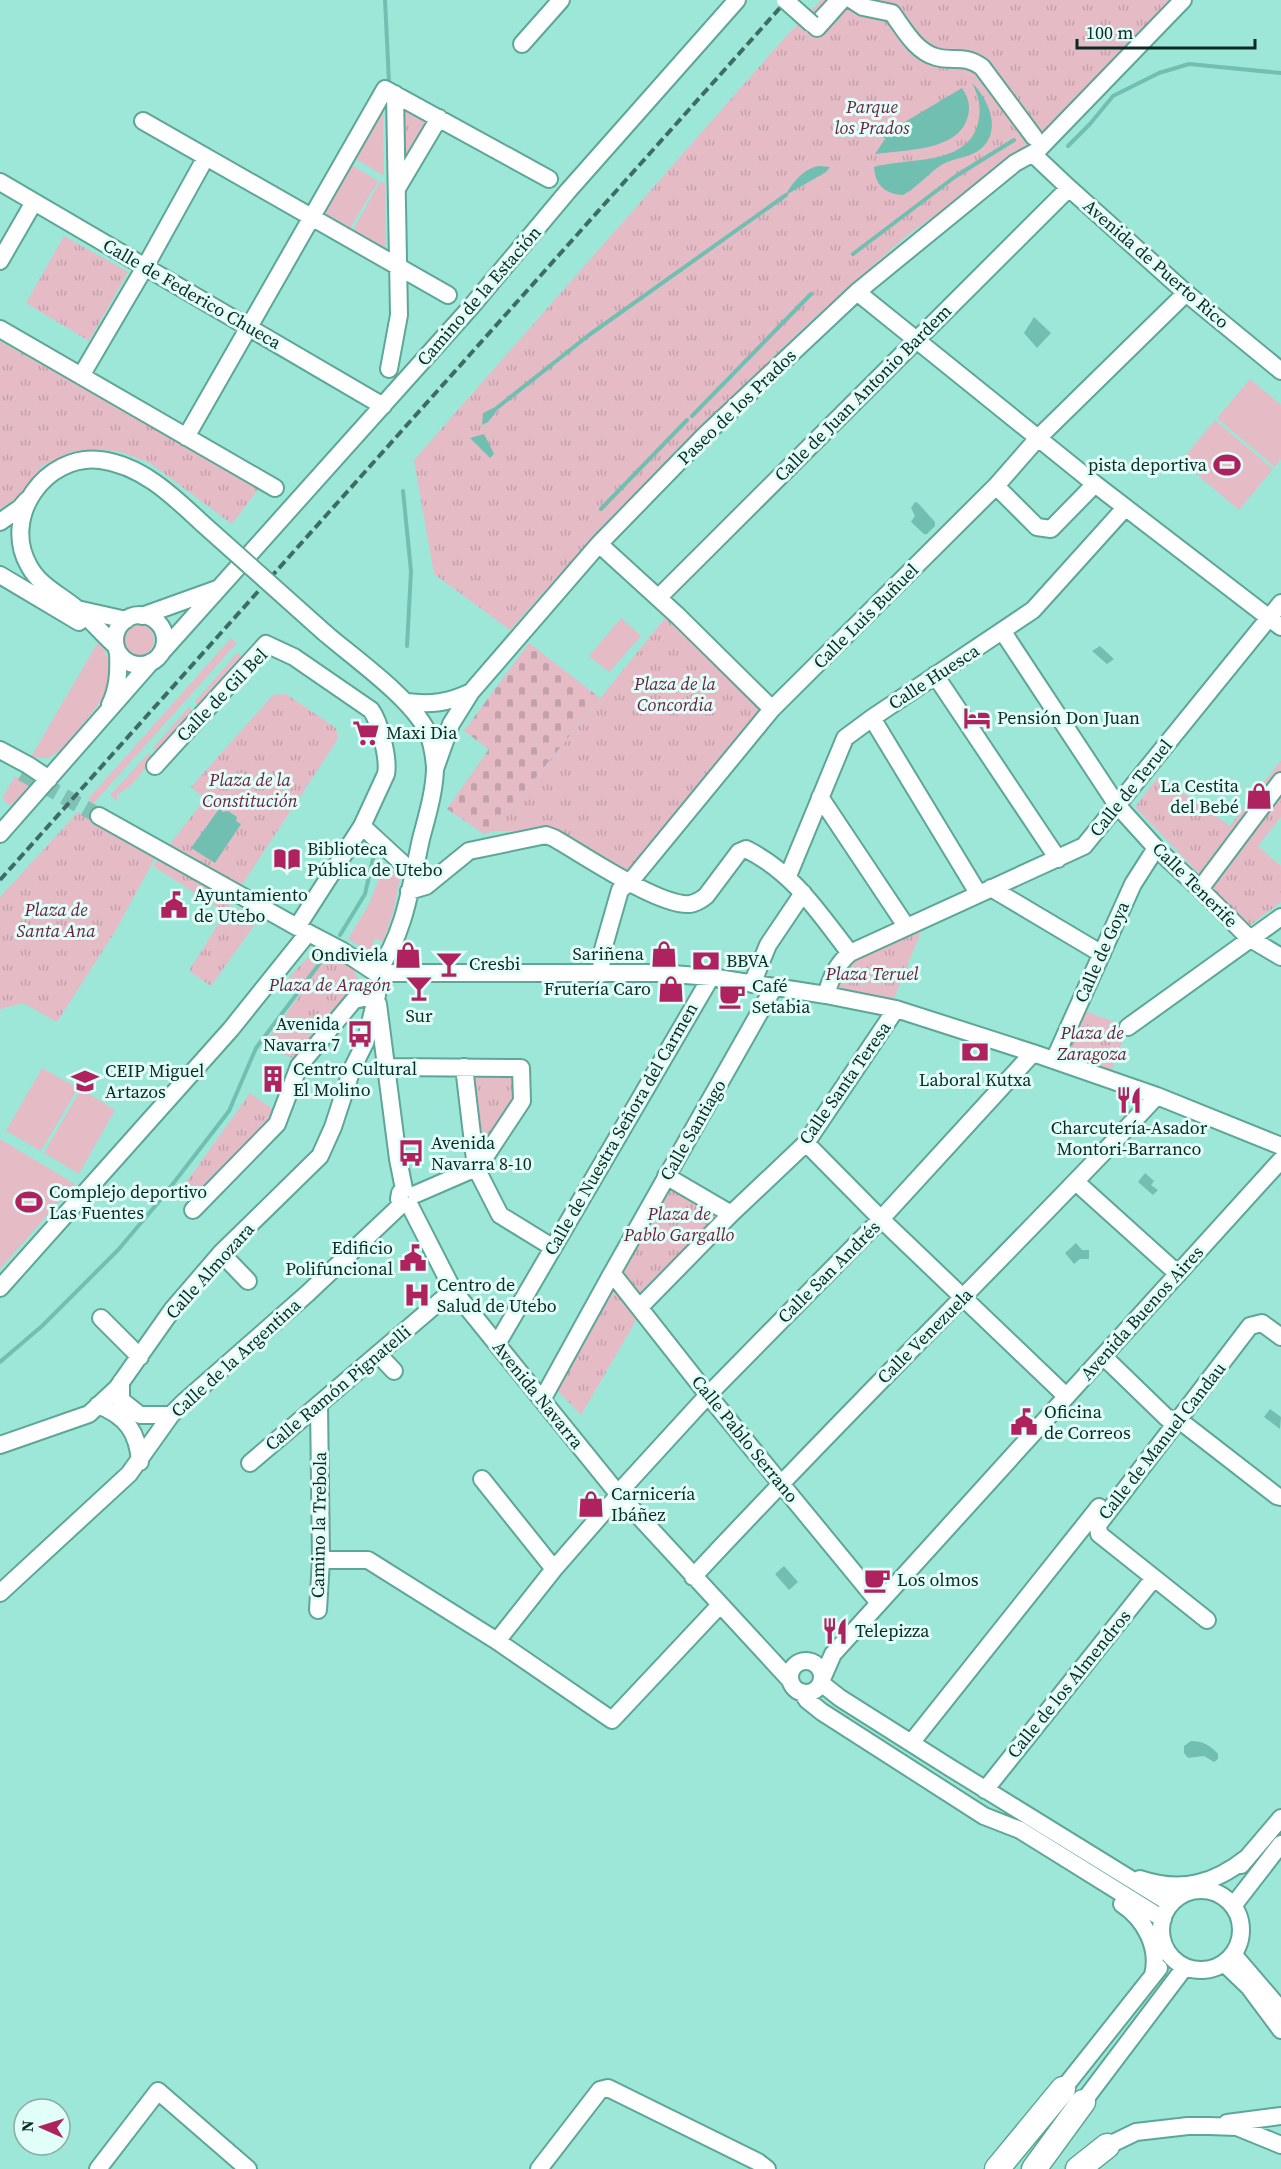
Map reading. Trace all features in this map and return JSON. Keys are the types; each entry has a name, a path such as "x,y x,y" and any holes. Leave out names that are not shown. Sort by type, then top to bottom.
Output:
{"highway":[{"path":"997,2169 1040,2116 1073,2095"},
{"path":"1034,2169 1073,2095"},
{"path":"1077,2169 1107,2146"}],"street":[{"path":"522,44 561,0"},
{"path":"784,0 812,24 839,0"},
{"name":"Avenida de Puerto Rico","path":"852,0 863,7 892,13 919,48 936,57 971,60 982,67 1034,146 1069,188 1185,293 1281,371"},
{"name":"Paseo de los Prados","path":"435,769 451,724 471,692 599,544 705,435 857,292 1034,146 1183,0"},
{"name":"Camino de la Estación","path":"0,834 470,308 730,2"},
{"path":"186,437 386,89 549,179"},
{"path":"389,369 399,315 395,94"},
{"path":"398,188 439,118"},
{"path":"143,121 448,295"},
{"path":"81,376 206,157"},
{"name":"Calle de Federico Chueca","path":"0,182 383,406"},
{"name":"Calle de Juan Antonio Bardem","path":"658,598 1069,188"},
{"path":"0,261 34,202"},
{"path":"857,292 1125,508 1275,622"},
{"name":"Calle Luis Buñuel","path":"601,974 602,953 621,890 772,709 996,486 1038,438 1185,293"},
{"path":"0,329 275,489"},
{"path":"0,522 20,508 43,480 61,468 83,460 101,460 125,466 154,481 406,702 426,730 431,743 435,769 405,911 387,958 376,973"},
{"path":"996,486 1037,527 1051,529 1095,484"},
{"path":"30,497 22,515 20,528 23,554 39,580 77,609 123,659 137,665 156,658 164,645 162,629 150,618 134,618 77,609"},
{"name":"Calle Huesca","path":"788,876 845,738 1033,610 1125,508"},
{"path":"599,544 772,709"},
{"path":"0,575 101,634"},
{"name":"Camino de la Estación","path":"134,618 218,589"},
{"name":"Calle de Teruel","path":"826,995 832,975 840,962 850,953 1084,846 1275,622 1281,603"},
{"path":"106,714 117,687 116,632 134,618"},
{"name":"Calle Tenerife","path":"1003,632 1117,805 1156,848 1249,938 1281,957"},
{"name":"Calle de Gil Bel","path":"0,1288 231,1029 303,930 362,826 387,770 375,715 371,710 294,657 266,644 155,766"},
{"path":"935,675 1058,858"},
{"name":"Paseo de los Prados","path":"406,702 437,704 471,692"},
{"path":"872,718 985,891 1102,954"},
{"path":"0,750 25,769 62,763"},
{"path":"0,760 49,779"},
{"path":"1200,889 1281,781"},
{"path":"820,797 906,927"},
{"path":"99,816 341,950 376,973 658,974 711,977 826,995 896,1009 1033,1053 1158,1096 1281,1146"},
{"path":"362,826 413,873"},
{"path":"409,891 426,886 469,851 540,835 554,838 660,897 683,904 694,903 706,896 739,852 744,849 788,876 850,953"},
{"name":"Calle de Goya","path":"1054,1060 1133,884 1156,848"},
{"path":"752,984 768,945 803,893"},
{"path":"1128,1027 1281,917"},
{"name":"Avenida Navarra","path":"376,973 377,995 372,1038 388,1072 398,1159 408,1198 453,1290 618,1494 790,1680"},
{"name":"Calle de Nuestra Señora del Carmen","path":"497,1344 711,977"},
{"name":"Calle Santiago","path":"542,1400 774,987"},
{"path":"193,1210 277,1124 299,1066 354,1000 377,995"},
{"name":"Calle Santa Teresa","path":"640,1307 731,1214 806,1143 896,1009"},
{"name":"Calle Almozara","path":"0,1445 89,1414 121,1382 172,1310 221,1253 320,1156 333,1127 352,1069 372,1038"},
{"name":"Calle San Andrés","path":"497,1641 618,1494 708,1395 881,1219 1033,1053"},
{"path":"464,1067 476,1168 500,1215 552,1247"},
{"path":"388,1072 464,1067 520,1068 522,1101 483,1160 476,1168 408,1198"},
{"name":"Calle Venezuela","path":"693,1577 780,1483 1158,1096"},
{"path":"806,1143 881,1219 1066,1396"},
{"name":"Avenida Buenos Aires","path":"821,1681 833,1654 1281,1160"},
{"path":"666,1176 731,1214"},
{"path":"1076,1182 1178,1274"},
{"name":"Calle de la Argentina","path":"0,1593 129,1474 171,1415 308,1293 408,1198"},
{"path":"221,1253 248,1281"},
{"name":"Calle Pablo Serrano","path":"612,1273 708,1395 879,1603"},
{"name":"Calle Ramón Pignatelli","path":"250,1463 453,1290"},
{"path":"101,1318 140,1358"},
{"name":"Calle de Manuel Candau","path":"1207,1620 1099,1534 1098,1525 1173,1419 1250,1326 1262,1323 1281,1337"},
{"path":"378,1354 394,1371"},
{"path":"1103,1356 1173,1419 1281,1497"},
{"path":"121,1382 121,1400 140,1415 171,1415"},
{"name":"Camino la Trebola","path":"318,1610 321,1560 319,1404"},
{"path":"98,1405 116,1415 135,1434 138,1440 140,1461"},
{"path":"911,1743 1173,1419"},
{"path":"482,1479 554,1569"},
{"path":"321,1560 368,1560 497,1641 612,1720 720,1605"},
{"name":"Calle de los Almendros","path":"985,1790 1154,1578"},
{"path":"762,1652 819,1667 821,1681 840,1698 1171,1904"},
{"name":"Avenida Buenos Aires","path":"805,1662 833,1654"},
{"path":"805,1662 790,1672 790,1680 793,1686 802,1692 815,1707 1127,1908 1140,1919 1155,1953 1153,1975"},
{"path":"802,1692 813,1691 821,1681"},
{"path":"984,1816 1020,1830 1163,1920"},
{"path":"1217,1894 1281,1818"},
{"path":"1233,1906 1281,1844"},
{"path":"1116,1871 1155,1884 1174,1886 1194,1884 1216,1878 1248,1857"},
{"path":"1199,1890 1212,1891 1233,1906 1239,1917 1241,1930 1239,1942 1228,1959 1211,1969 1198,1970 1185,1967 1170,1955 1161,1935 1163,1920 1171,1904 1186,1893 1199,1890"},
{"path":"1073,2095 1153,1975 1170,1955"},
{"path":"1228,1959 1281,2010"},
{"path":"1228,1959 1281,2030"},
{"path":"1073,2095 1185,1967"},
{"path":"539,2169 600,2091 608,2088 758,2162 767,2169"},
{"path":"98,2169 158,2091 248,2169"},
{"path":"1107,2146 1136,2132 1209,2126 1281,2116"},
{"path":"1209,2126 1237,2127 1281,2145"}],"green space":[{"name":"Parque los Prados","path":"821,0 1171,0 1034,144 905,237 800,331 583,549 510,630 434,574 414,460 780,43"},
{"path":"383,109 384,176 354,158"},
{"path":"401,109 430,124 404,170"},
{"path":"350,164 378,181 349,230 320,214"},
{"path":"380,181 385,184 386,251 352,232"},
{"path":"64,236 128,272 89,341 26,303"},
{"path":"0,341 259,488 232,524 150,463 124,453 100,449 71,452 42,466 22,494 0,509"},
{"name":"pista deportiva","path":"1250,379 1281,405 1281,459 1275,467 1217,418"},
{"name":"pista deportiva","path":"1215,420 1273,469 1239,510 1181,461"},
{"name":"Plaza de la Concordia","path":"669,613 757,701 759,712 632,872 626,873 551,831 493,831"},
{"path":"621,618 641,636 609,672 589,656"},
{"path":"138,624 149,629 154,640 149,651 138,656 127,651 122,640 127,629"},
{"path":"231,638 237,643 93,804 88,799"},
{"path":"98,642 105,651 112,673 106,695 64,748 48,758 31,757"},
{"path":"529,643 600,698 493,831 484,834 447,809 489,749 464,731"},
{"path":"237,653 245,658 201,708 195,702"},
{"name":"Plaza de la Constitución","path":"286,694 336,728 338,739 224,912 153,866 205,799 191,787 273,695"},
{"path":"189,707 196,714 159,754 153,748"},
{"path":"149,753 155,758 130,786 117,795 117,801 110,795"},
{"path":"1281,760 1281,817 1258,846 1281,866 1281,902 1249,926 1135,807 1159,776 1230,826"},
{"path":"15,776 32,786 11,806 5,802 3,797"},
{"name":"Plaza de Santa Ana","path":"78,812 157,854 116,930 57,1022 23,1003 0,1009 0,897"},
{"path":"385,864 400,877 394,909 383,942 375,938 370,953 348,939 369,904"},
{"path":"230,905 258,920 211,986 189,971"},
{"name":"Plaza Teruel","path":"927,917 890,1008 826,995 840,961"},
{"name":"Plaza de Aragón","path":"318,947 353,969 361,984 299,1060 261,1047 305,988 289,977"},
{"name":"Plaza de Zaragoza","path":"1077,1008 1128,1027 1109,1078 1054,1060"},
{"path":"42,1068 78,1088 41,1151 6,1131"},
{"path":"514,1070 515,1099 482,1150 471,1071"},
{"path":"81,1089 115,1110 79,1174 44,1153"},
{"path":"250,1093 278,1113 193,1206 178,1194"},
{"name":"Complejo deportivo Las Fuentes","path":"0,1139 75,1184 0,1269"},
{"name":"Plaza de Pablo Gargallo","path":"668,1186 723,1215 638,1317 581,1415 557,1390"}],"shaded area":[{"path":"972,83 984,98 991,117 992,126 986,144 974,153 943,164 903,195 891,193 882,187 876,178 874,167 937,157 965,145 974,134 979,118 980,109"},
{"path":"962,88 969,103 969,111 961,130 952,137 928,147 875,154 885,139 883,135"},
{"path":"819,166 830,167 826,172 786,195 800,176"},
{"path":"1034,317 1051,333 1037,348 1024,333"},
{"path":"497,406 499,408 488,422 482,425 483,413"},
{"path":"484,434 494,454 490,458 470,438"},
{"path":"915,502 935,522 935,526 927,534 911,522 915,516 911,508"},
{"path":"1100,646 1114,659 1107,664 1092,651"},
{"path":"219,809 223,812 228,811 237,817 236,821 241,824 215,863 191,848"},
{"path":"1145,1173 1154,1181 1151,1185 1158,1190 1153,1195 1138,1182"},
{"path":"1076,1243 1082,1250 1089,1250 1089,1259 1080,1259 1074,1264 1065,1253"},
{"path":"1270,1409 1281,1417 1280,1429 1264,1417"},
{"path":"784,1566 798,1582 789,1590 775,1574"},
{"path":"1191,1741 1209,1746 1218,1754 1218,1759 1214,1762 1204,1756 1188,1758 1184,1753 1184,1746"}],"waterway":[{"path":"385,0 389,82"},
{"path":"1068,146 1113,96 1159,73 1189,64 1281,73"},
{"path":"853,254 956,176 1014,140"},
{"path":"498,407 589,335 786,195"},
{"path":"692,416 811,294"},
{"path":"601,509 687,420"},
{"path":"403,491 411,571 407,646"},
{"path":"340,935 365,894 373,859"},
{"path":"0,1362 42,1326 118,1250 162,1198 229,1111 256,1048 320,963"}],"tunnel":[{"path":"22,773 99,816"}],"railway":[{"path":"0,880 787,0"}],"place":[{"name":"pista deportiva","path":"1227,465"},
{"name":"Pensión Don Juan","path":"977,718"},
{"name":"Maxi Dia","path":"366,733"},
{"name":"La Cestita del Bebé","path":"1259,796"},
{"name":"Biblioteca Pública de Utebo","path":"287,859"},
{"name":"Ayuntamiento de Utebo","path":"174,905"},
{"name":"Sariñena","path":"664,954"},
{"name":"Ondiviela","path":"408,955"},
{"name":"BBVA","path":"706,961"},
{"name":"Cresbi","path":"449,964"},
{"name":"Sur","path":"419,988"},
{"name":"Frutería Caro","path":"671,989"},
{"name":"Café Setabia","path":"732,996"},
{"name":"Avenida Navarra 7","path":"360,1034"},
{"name":"Laboral Kutxa","path":"975,1052"},
{"name":"Centro Cultural El Molino","path":"273,1079"},
{"name":"CEIP Miguel Artazos","path":"85,1081"},
{"name":"Charcutería-Asador Montori-Barranco","path":"1129,1100"},
{"name":"Avenida Navarra 8-10","path":"411,1153"},
{"name":"Complejo deportivo Las Fuentes","path":"29,1202"},
{"name":"Edificio Polifuncional","path":"413,1258"},
{"name":"Centro de Salud de Utebo","path":"417,1295"},
{"name":"Oficina de Correos","path":"1024,1422"},
{"name":"Carnicería Ibáñez","path":"591,1504"},
{"name":"Los olmos","path":"877,1580"},
{"name":"Telepizza","path":"835,1631"}]}
